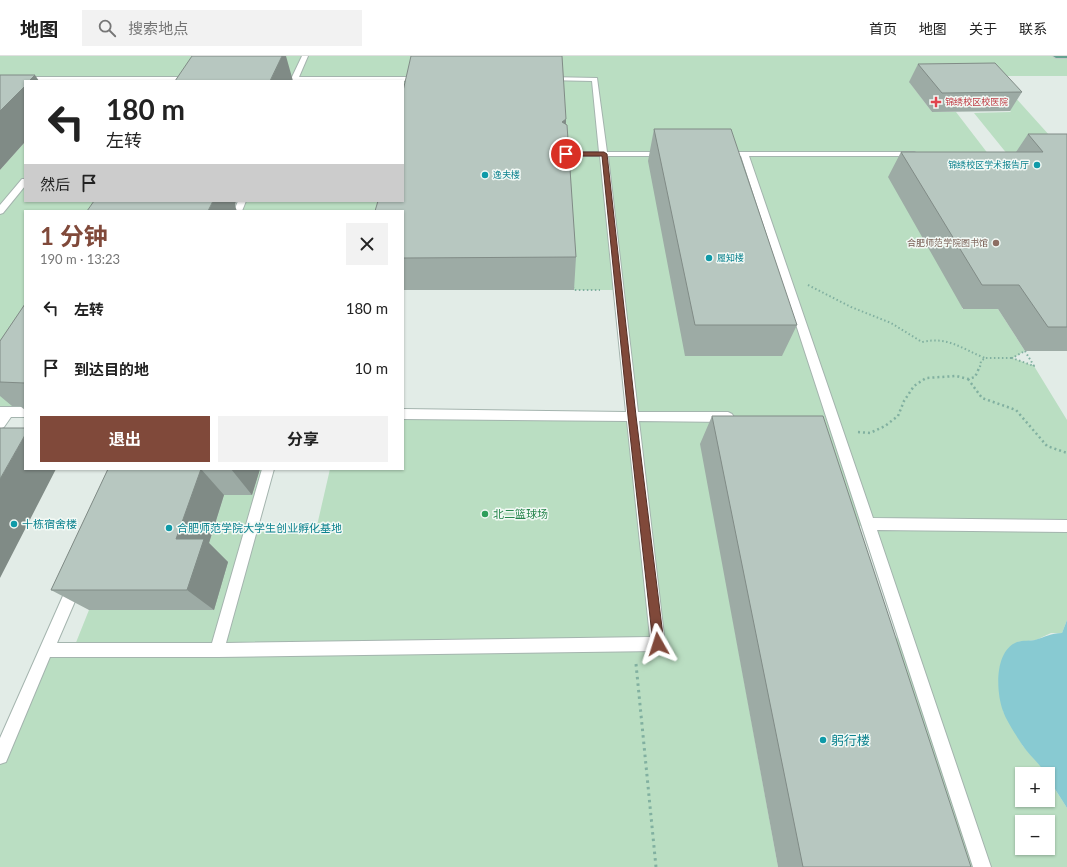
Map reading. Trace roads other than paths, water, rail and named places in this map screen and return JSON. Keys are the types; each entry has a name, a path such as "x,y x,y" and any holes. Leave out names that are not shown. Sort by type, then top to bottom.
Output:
{"main road":[{"path":"1056,56 1067,56"}],"street":[{"path":"295,80 305,56"},
{"path":"0,79 203,79"},
{"path":"264,79 426,79"},
{"path":"46,650 217,650 658,644 595,79 537,79"},
{"path":"566,154 674,154"},
{"path":"729,154 924,154"},
{"path":"744,154 838,431 982,867"},
{"path":"0,211 24,182"},
{"path":"0,424 4,412 24,412"},
{"path":"404,414 740,417"},
{"path":"818,418 833,418"},
{"path":"217,650 227,610 268,470"},
{"path":"869,524 1067,526"},
{"path":"0,756 82,571"}],"water":[{"path":"1067,620 1067,808 1055,789 1055,767 1041,767 1026,750 1004,715 998,683 1004,654 1010,647 1019,641 1035,640 1051,634 1062,633"}],"place":[{"name":"锦绣校区校医院","path":"936,102"},
{"name":"锦绣校区学术报告厅","path":"1037,165"},
{"name":"逸夫楼","path":"485,175"},
{"name":"合肥师范学院图书馆","path":"996,243"},
{"name":"履知楼","path":"709,258"},
{"name":"北二篮球场","path":"485,514"},
{"name":"十栋宿舍楼","path":"14,524"},
{"name":"合肥师范学院大学生创业孵化基地","path":"169,528"},
{"name":"躬行楼","path":"823,740"}]}
